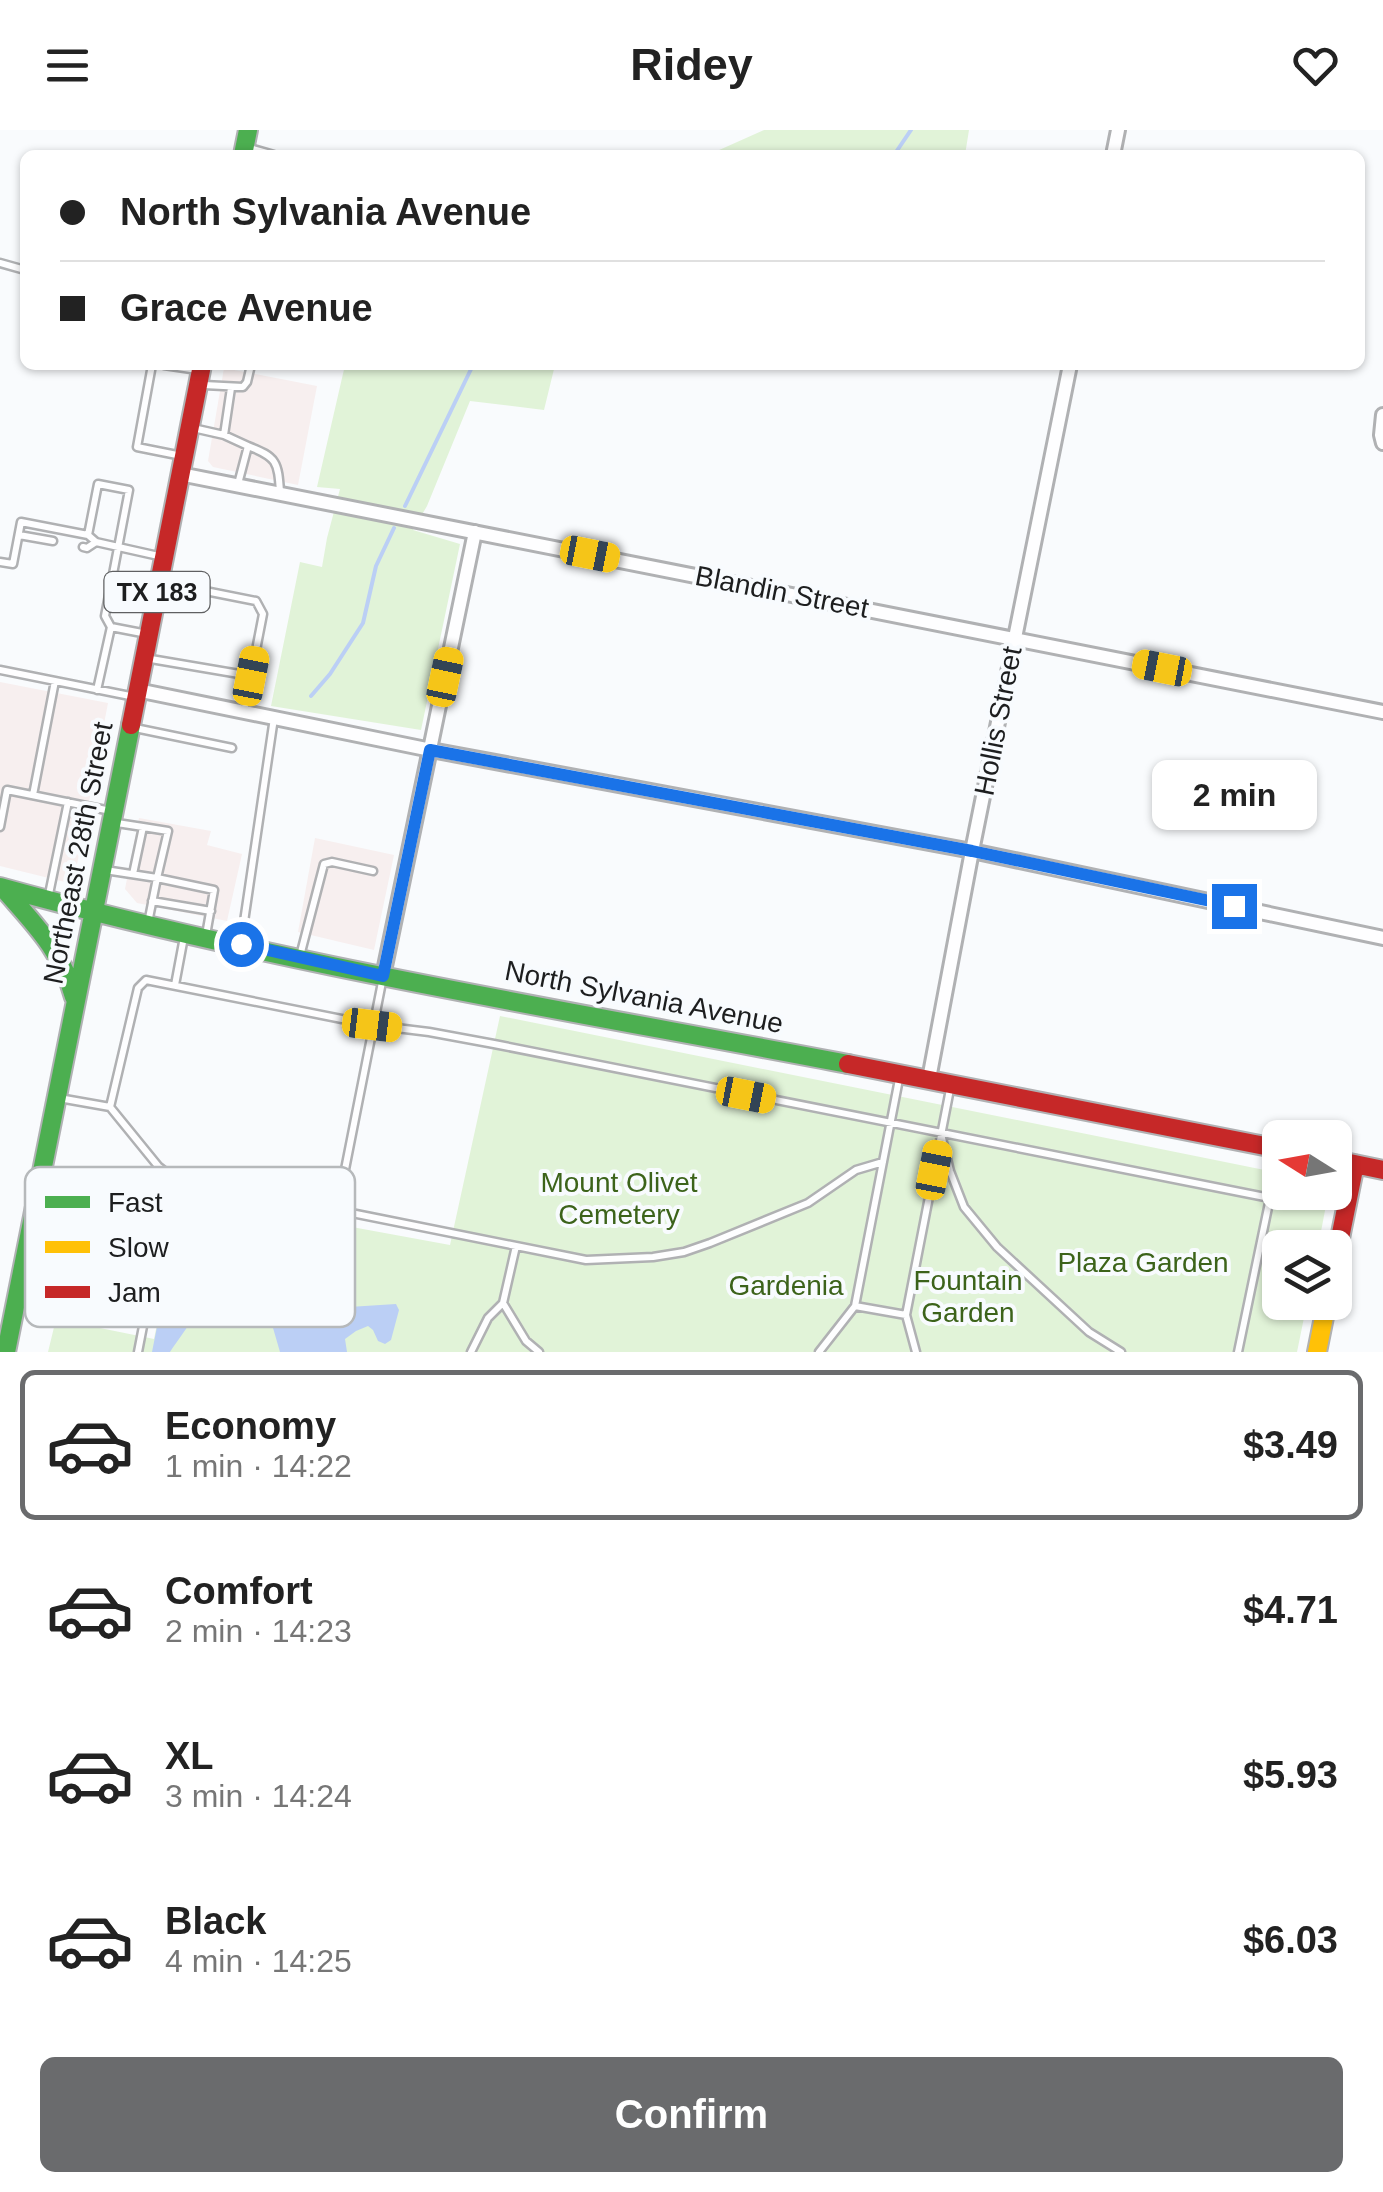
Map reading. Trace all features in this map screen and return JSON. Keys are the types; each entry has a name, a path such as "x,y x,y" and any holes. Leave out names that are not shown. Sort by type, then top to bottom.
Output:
{"main road":[{"name":"Northeast 28th Street","path":"44,1167 200,373"},
{"name":"North Sylvania Avenue","path":"2,888 94,913 383,976 929,1078 1262,1145"},
{"path":"2,888 52,942 64,963 76,1007"},
{"path":"1352,1163 1383,1170"},
{"path":"1342,1230 1355,1164"},
{"name":"Northeast 28th Street","path":"6,1352 25,1259"},
{"path":"1317,1352 1323,1320"}],"street":[{"name":"Hollis Street","path":"929,1078 1069,370"},
{"path":"1383,415 1383,443"},
{"name":"Blandin Street","path":"182,466 238,486 1383,712"},
{"path":"383,976 475,532"},
{"path":"137,694 972,851 1383,938"}],"lane":[{"path":"151,370 137,446 182,466"},
{"path":"200,373 231,388 243,387 251,370"},
{"path":"224,435 231,388"},
{"path":"190,428 224,435 274,458 279,469 280,494"},
{"path":"238,486 248,446"},
{"path":"88,535 98,484 128,490 105,616 111,627 97,690"},
{"path":"0,562 13,564 21,522 88,535 96,542 164,557"},
{"path":"19,535 53,541"},
{"path":"83,547 96,542"},
{"path":"159,582 256,601 263,614 244,712"},
{"path":"111,627 148,634"},
{"path":"144,657 251,676"},
{"path":"0,670 137,694"},
{"path":"33,795 55,682"},
{"path":"241,944 274,718"},
{"path":"130,726 232,748"},
{"path":"0,827 7,790 68,802 143,827 168,831 147,924"},
{"path":"48,901 68,802"},
{"path":"133,874 143,827"},
{"path":"300,957 324,864 332,862 372,871"},
{"path":"102,869 214,890 206,936"},
{"path":"152,901 211,911"},
{"path":"175,985 185,932"},
{"path":"345,1167 383,976"},
{"path":"110,1106 138,988 146,980 372,1025 461,1038 1270,1198 1238,1352"},
{"path":"818,1352 855,1306 900,1073"},
{"path":"916,1352 906,1315 951,1083"},
{"path":"58,1098 110,1106 159,1167"},
{"path":"942,1134 950,1172 964,1207 997,1247 1088,1332 1121,1352"},
{"path":"355,1214 586,1260 653,1257 710,1244 808,1203 856,1170 883,1162"},
{"path":"472,1352 488,1318 502,1303 516,1246"},
{"path":"502,1303 526,1341 539,1352"},
{"path":"855,1306 906,1315"},
{"path":"138,1352 143,1327"}],"shaded area":[{"path":"224,370 317,386 298,485 213,467 208,461"},
{"path":"0,682 108,703 74,880 69,883 0,866"},
{"path":"139,818 211,831 207,845 242,854 227,921 137,903 125,889"},
{"path":"315,838 394,855 374,950 298,932"}],"green space":[{"path":"764,130 969,130 966,150 719,150"},
{"path":"344,370 554,370 544,410 470,401 427,506 413,530 460,544 421,730 271,706 300,562 322,567 340,489 317,487"},
{"name":"Mount Olivet Cemetery","path":"500,1016 1262,1169 1262,1210 1325,1210 1321,1230 1262,1230 1262,1320 1304,1320 1297,1352 48,1352 54,1327 95,1327 154,1339 156,1327 355,1327 355,1228 450,1245"}],"water":[{"path":"396,1304 399,1310 391,1340 385,1344 378,1341 368,1326 345,1339 347,1352 280,1352 273,1327 355,1327 355,1307"},
{"path":"157,1327 187,1327 170,1352 152,1352"}],"waterway":[{"path":"897,150 911,130"},
{"path":"405,506 471,370"},
{"path":"311,696 363,623 376,566 394,528"}],"traffic: fast":[{"path":"244,150 248,130"},
{"path":"43,1167 131,725"},
{"path":"0,887 316,963 848,1064"},
{"path":"3,888 54,951 74,997"},
{"path":"6,1352 25,1257"}],"traffic: slow":[{"path":"1317,1352 1323,1320"}],"traffic: jam":[{"path":"131,725 201,370"},
{"path":"848,1064 1262,1145"},
{"path":"1352,1164 1383,1170"},
{"path":"1342,1230 1355,1164"}],"route":[{"path":"241,944 383,976 430,750 972,851 1234,906"}],"park label":[{"name":"Plaza Garden","path":"1143,1262"},
{"name":"Gardenia","path":"786,1285"},
{"name":"Fountain Garden","path":"968,1296"}]}
